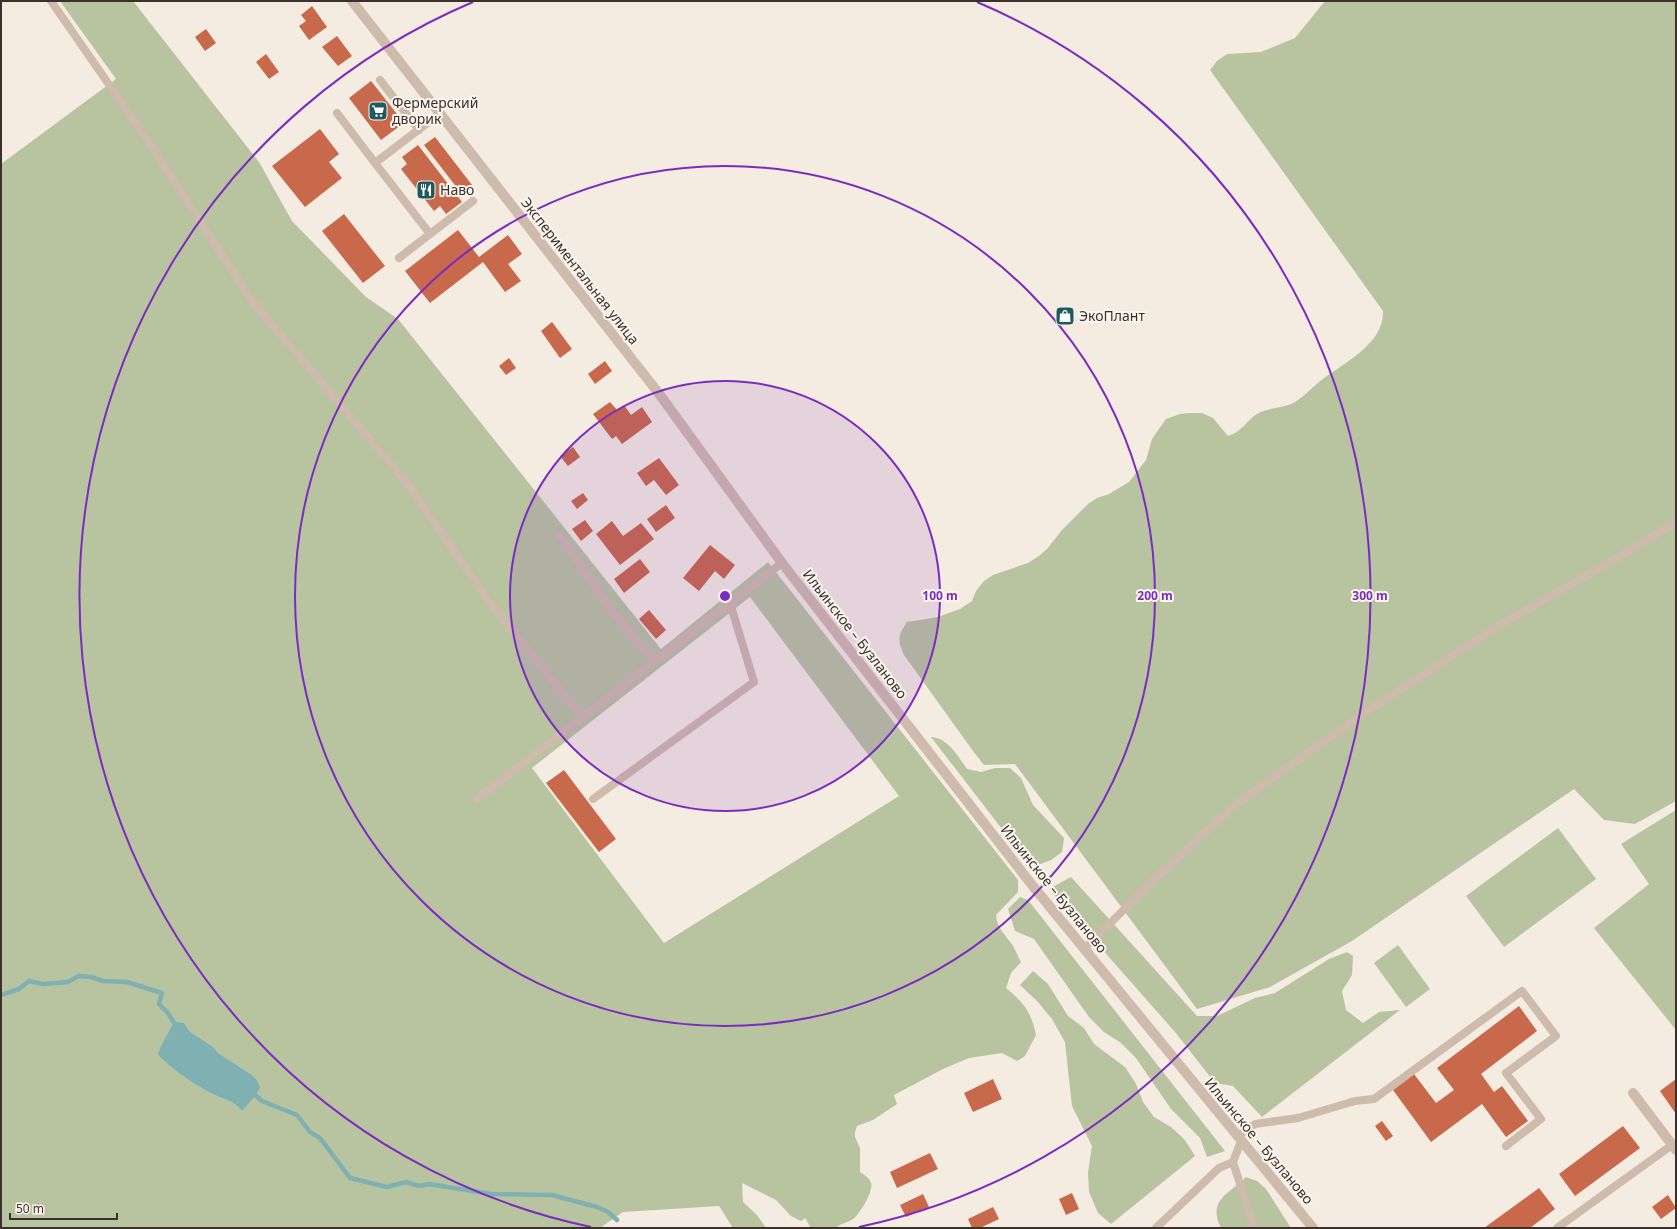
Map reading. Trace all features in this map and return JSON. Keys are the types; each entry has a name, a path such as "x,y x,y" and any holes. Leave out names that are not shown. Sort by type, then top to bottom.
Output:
{"street":[{"name":"Экспериментальная улица","path":"352,1 660,395 782,563"},
{"name":"Ильинское – Бузланово","path":"782,563 1032,885 1313,1228"},
{"path":"1633,1093 1674,1148"}],"lane":[{"path":"51,1 144,135 252,301 407,483 487,599 582,717"},
{"path":"380,80 419,130"},
{"path":"337,114 430,234"},
{"path":"375,163 439,114"},
{"path":"399,258 473,201"},
{"path":"1084,949 1158,876 1235,805 1361,715 1487,634 1676,522"},
{"path":"560,536 611,610 654,661"},
{"path":"477,799 782,563"},
{"path":"593,799 754,682 730,603"},
{"path":"1254,1228 1233,1162 1239,1138 1255,1124 1298,1118 1355,1101 1374,1099 1522,991 1556,1036 1506,1073 1541,1119 1506,1146"},
{"path":"1557,1228 1674,1148"},
{"path":"1156,1228 1219,1168 1233,1162"}],"green space":[{"path":"60,1 133,1 259,162 292,221 366,297 398,319 661,649 768,562 1018,880 1018,892 996,915 1000,928 1013,946 1021,962 1011,973 1006,988 1018,998 1026,1008 1032,1020 1036,1035 1025,1056 1017,1061 1002,1053 969,1058 943,1069 894,1095 897,1104 873,1120 857,1126 855,1137 860,1148 860,1172 867,1177 871,1183 871,1187 859,1213 853,1219 836,1228 811,1228 805,1218 801,1221 791,1216 776,1200 742,1183 743,1202 757,1215 766,1228 733,1228 719,1206 623,1212 600,1228 1,1228 1,164 116,79","holes":["750,597 899,796 664,943 532,768","189,1031 212,1046 217,1053 249,1073 242,1110 237,1104 213,1094 164,1061"]},
{"path":"1325,1 1676,1 1676,801 1635,824 1604,820 1574,789 1352,941 1270,987 1197,1009 1015,764 984,765 904,655 900,645 900,634 907,622 938,617 960,609 972,601 976,591 984,581 993,575 1028,563 1039,556 1088,504 1129,482 1146,460 1152,439 1166,419 1180,414 1202,413 1213,418 1228,436 1238,431 1257,414 1286,406 1299,400 1319,382 1362,351 1377,333 1382,323 1383,311 1210,70 1217,61 1227,54 1261,52 1295,38"},
{"path":"931,737 943,741 952,748 967,769 981,772 995,768 1010,768 1021,778 1033,805 1064,838 1062,852 1051,860 1038,865 1026,860"},
{"path":"1676,810 1676,1030 1594,928 1649,884 1621,844"},
{"path":"1558,828 1596,879 1504,947 1466,896"},
{"path":"1071,877 1197,1016 1217,1016 1255,998 1275,993 1329,959 1347,952 1353,956 1352,975 1342,991 1346,1010 1363,1023 1379,1012 1400,1010 1262,1117 1233,1086 1215,1083 1175,1032 1049,889"},
{"path":"1020,897 1028,900 1225,1151 1207,1157 1200,1138 1171,1109 1136,1058 1121,1043 1104,1032 1089,1017 1034,939 1015,931 1008,909"},
{"path":"1398,945 1430,989 1406,1007 1374,963"},
{"path":"1033,971 1048,984 1068,1016 1084,1028 1094,1044 1125,1067 1136,1084 1143,1102 1154,1117 1171,1127 1185,1140 1195,1156 1111,1224 1098,1213 1089,1192 1088,1172 1092,1146 1072,1106 1065,1042 1052,1019 1038,1002 1020,985"},
{"path":"1246,1177 1257,1181 1266,1189 1291,1228 1221,1228 1217,1218 1218,1204 1227,1193"}],"water":[{"path":"174,1022 184,1023 189,1031 212,1046 218,1053 256,1079 260,1087 256,1095 242,1111 232,1102 206,1091 191,1082 169,1065 158,1054"}],"building":[{"path":"312,6 327,27 309,40 299,26 306,21 301,15"},
{"path":"206,29 216,43 205,51 195,37"},
{"path":"337,36 352,56 338,66 322,47"},
{"path":"266,54 279,72 269,79 256,62"},
{"path":"371,81 404,123 381,140 349,98"},
{"path":"320,129 339,154 329,162 342,178 305,207 272,166"},
{"path":"435,137 472,185 461,193 424,145"},
{"path":"418,145 462,202 446,214 440,206 434,211 401,169 407,164 402,157"},
{"path":"344,214 385,266 363,283 322,231"},
{"path":"458,230 479,257 508,235 522,254 508,264 521,281 505,292 483,262 430,303 405,271"},
{"path":"552,322 572,349 560,358 541,331"},
{"path":"509,358 516,368 506,375 499,366"},
{"path":"605,361 612,371 595,384 588,374"},
{"path":"610,402 617,410 624,405 631,415 642,407 652,422 622,444 616,436 612,439 593,414"},
{"path":"573,447 580,457 568,466 560,456"},
{"path":"659,458 679,485 666,495 654,480 646,486 637,473"},
{"path":"583,493 588,500 577,509 571,501"},
{"path":"666,505 675,518 656,532 647,519"},
{"path":"585,520 593,531 581,541 572,529"},
{"path":"612,521 623,536 641,523 654,539 620,565 596,534"},
{"path":"710,545 735,565 724,579 715,571 699,591 683,578"},
{"path":"640,559 650,572 624,593 614,579"},
{"path":"649,610 666,630 656,639 639,619"},
{"path":"564,770 616,839 599,852 546,783"},
{"path":"1519,1006 1537,1031 1481,1074 1494,1092 1502,1086 1528,1121 1506,1137 1482,1104 1431,1142 1393,1090 1414,1074 1436,1103 1454,1090 1437,1068"},
{"path":"993,1079 1002,1099 973,1112 964,1093"},
{"path":"1676,1079 1676,1114 1660,1091"},
{"path":"1382,1121 1393,1136 1386,1141 1375,1126"},
{"path":"1623,1126 1640,1148 1575,1196 1559,1174"},
{"path":"930,1153 938,1169 897,1188 890,1172"},
{"path":"1539,1188 1555,1209 1530,1228 1484,1228"},
{"path":"1072,1193 1079,1209 1066,1215 1059,1199"},
{"path":"923,1194 929,1207 906,1217 900,1205"},
{"path":"1668,1195 1676,1208 1661,1219 1652,1207"},
{"path":"993,1207 999,1219 980,1228 972,1228 968,1219"}],"waterway":[{"path":"1,995 19,989 29,981 43,984 68,982 79,976 91,977 103,981 127,982 162,993 159,1004 168,1013 176,1026"},
{"path":"252,1092 262,1101 297,1115 310,1132 320,1138 350,1178 387,1187 406,1182 419,1186 429,1184 491,1194 552,1195 597,1207 608,1212 617,1220"}],"place":[{"name":"Фермерский дворик","path":"378,111"},
{"name":"Наво","path":"426,190"},
{"name":"ЭкоПлант","path":"1065,316"}]}
